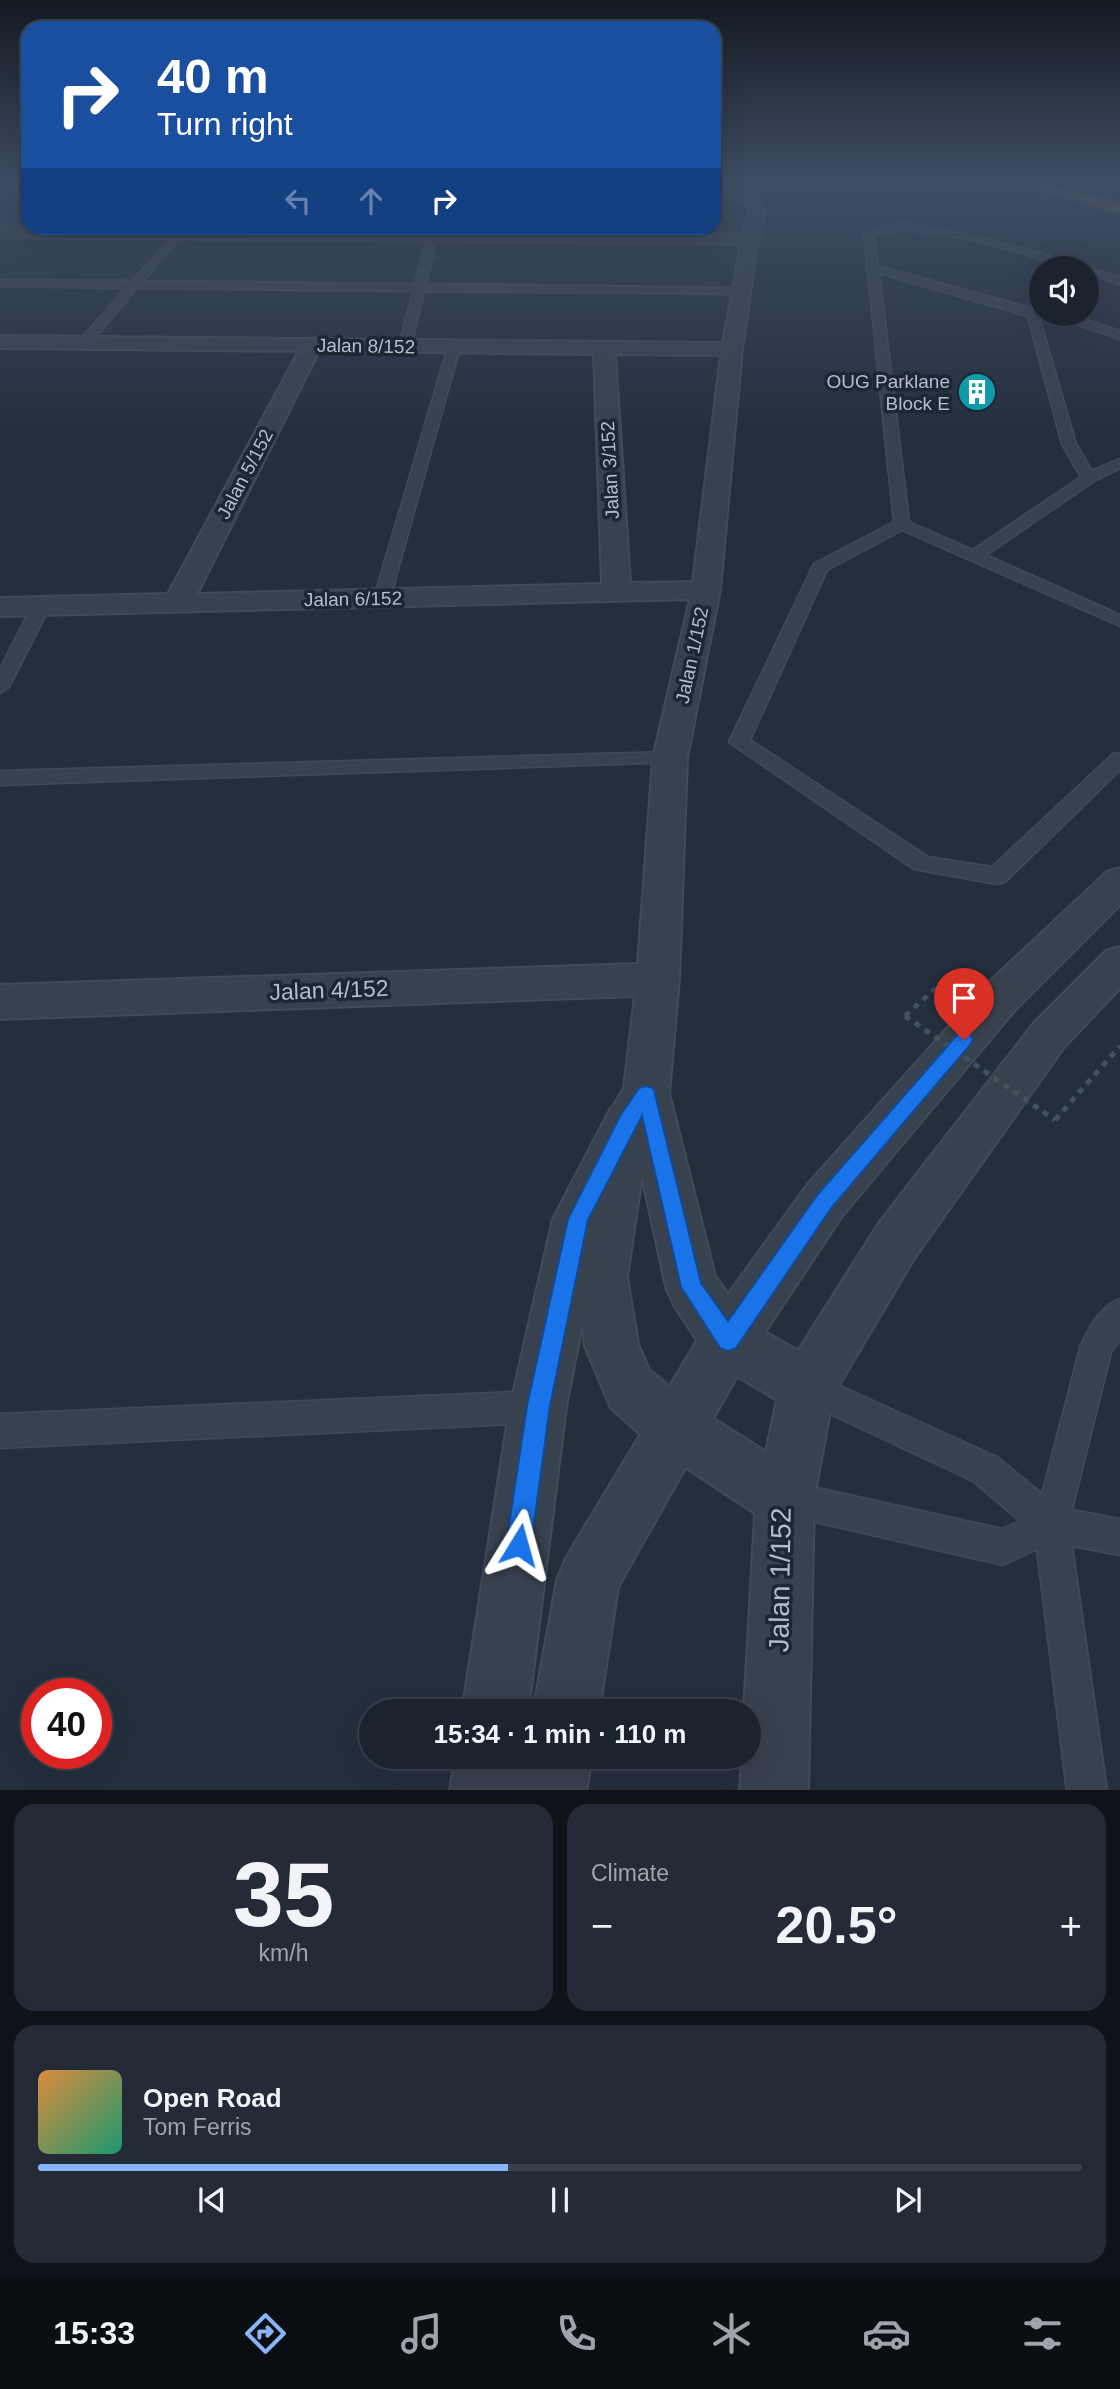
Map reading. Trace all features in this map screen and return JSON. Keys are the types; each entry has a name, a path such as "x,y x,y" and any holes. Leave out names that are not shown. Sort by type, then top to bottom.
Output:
{"street":[{"name":"Jalan 1/152","path":"745,267 732,349 706,590 670,758 658,979 636,1108 601,1277 612,1346 630,1389 675,1427 785,1498 774,1790"},
{"name":"Jalan 8/152","path":"0,342 732,349"},
{"name":"Jalan 5/152","path":"178,603 312,345"},
{"name":"Jalan 3/152","path":"604,348 616,592"},
{"name":"Jalan 6/152","path":"0,607 706,590"},
{"path":"568,1699 588,1580 728,1340 834,1189 999,999 1120,882"},
{"path":"785,1498 807,1387 897,1240 1049,1035 1120,962"},
{"name":"Jalan 4/152","path":"0,1002 658,979"},
{"path":"636,1108 692,1287 728,1340 807,1387"},
{"path":"497,1699 538,1406 578,1219 636,1108"},
{"path":"484,1790 487,1769"},
{"path":"552,1790 556,1769"}],"lane":[{"path":"83,343 153,267"},
{"path":"405,346 425,267"},
{"path":"902,524 872,268 1029,312"},
{"path":"1099,274 1120,281"},
{"path":"0,282 741,291"},
{"path":"1034,326 1069,444 1089,478"},
{"path":"1093,326 1120,335"},
{"path":"382,598 454,346"},
{"path":"974,556 1089,478 1120,463"},
{"path":"902,524 1120,621"},
{"path":"902,524 820,567 738,742 922,864 997,876 1120,759"},
{"path":"0,687 41,606"},
{"path":"0,778 670,758"},
{"path":"1087,1790 1051,1524 1097,1345 1120,1314"},
{"path":"807,1387 985,1469 1051,1524 1120,1537"},
{"path":"0,1431 538,1406"},
{"path":"785,1498 1003,1547 1051,1524"}],"path":[{"path":"905,1016 1055,1120 1120,1046"}],"place":[{"name":"OUG Parklane Block E","path":"977,392"}],"route":[{"path":"519,1545 538,1406 578,1219 627,1122 646,1094 692,1287 728,1340 825,1200 964,1040"}]}
